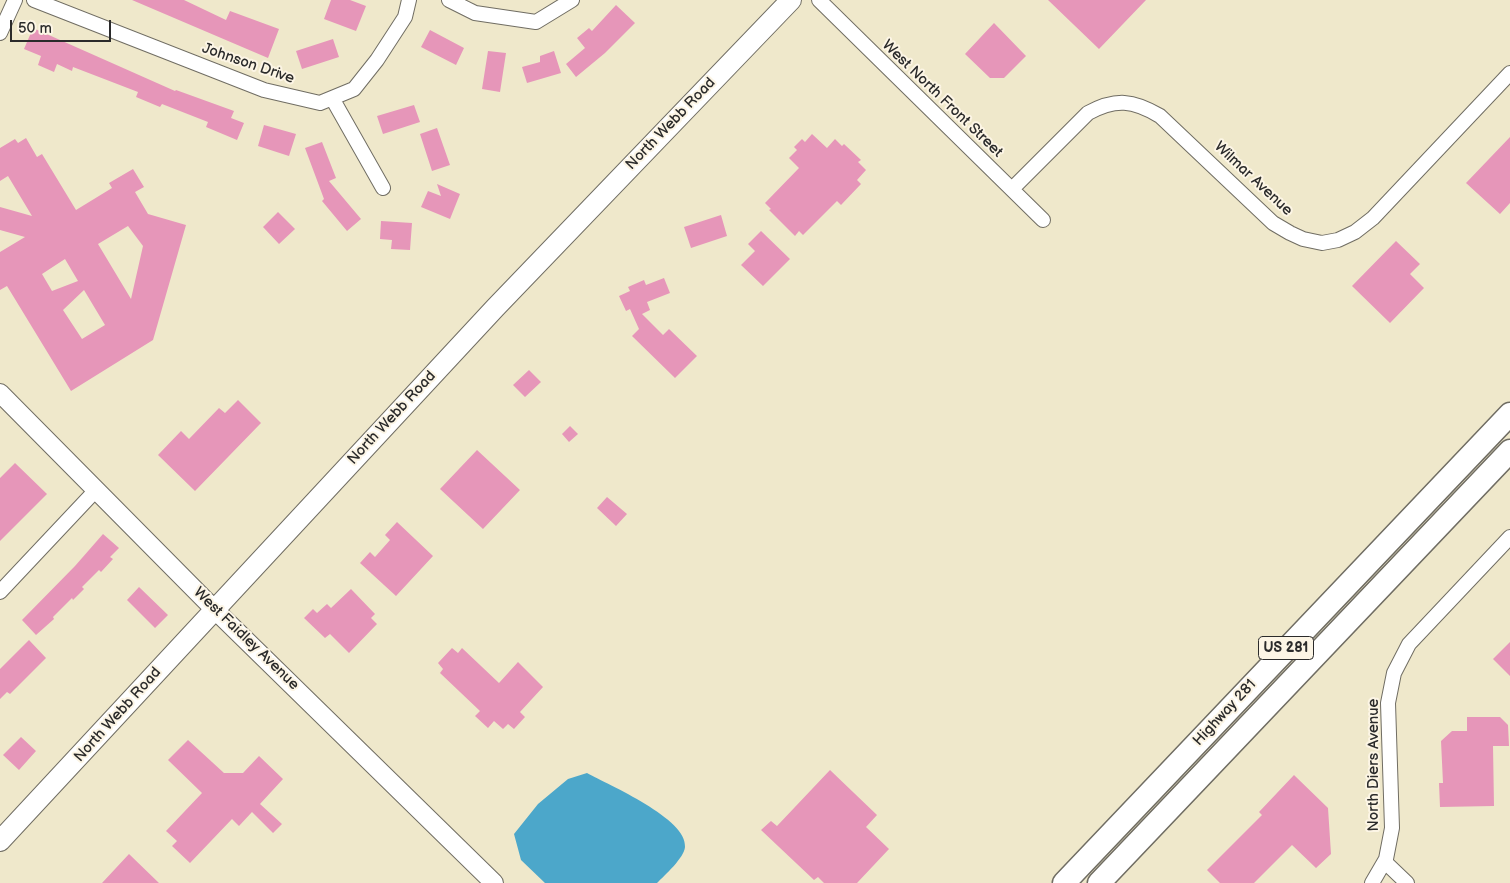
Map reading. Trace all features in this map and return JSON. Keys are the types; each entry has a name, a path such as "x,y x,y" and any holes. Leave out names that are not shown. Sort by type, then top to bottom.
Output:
{"highway":[{"name":"Highway 281","path":"1064,883 1510,414"},
{"name":"Highway 281","path":"1099,883 1510,451"}],"main road":[{"name":"North Webb Road","path":"0,841 488,315 791,0"}],"street":[{"path":"0,33 15,0"},
{"name":"Johnson Drive","path":"34,0 264,90 320,103 354,89 377,60 405,17 409,0"},
{"path":"449,0 475,13 536,22 572,0"},
{"name":"West North Front Street","path":"819,0 1044,220"},
{"name":"Wilmar Avenue","path":"1012,189 1088,113 1103,105 1117,103 1144,106 1160,116 1273,223 1304,239 1322,243 1338,240 1355,232 1372,218 1510,73"},
{"path":"332,98 383,188"},
{"name":"West Faidley Avenue","path":"0,394 214,609 494,883"},
{"path":"0,592 96,490"},
{"name":"North Diers Avenue","path":"1372,883 1385,862 1392,828 1388,703 1394,672 1409,644 1510,537"},
{"path":"1385,862 1407,883"}],"water":[{"path":"587,773 628,794 661,814 683,836 684,851 674,866 657,883 545,883 521,860 514,834 538,804 568,779"}],"building":[{"path":"132,0 184,0 226,20 230,11 279,29 268,58"},
{"path":"331,0 350,0 366,6 356,31 324,19"},
{"path":"1048,0 1146,0 1099,49"},
{"path":"616,5 635,23 605,53 576,77 566,64 585,48 577,38 589,28 592,31"},
{"path":"994,23 1026,56 1004,78 990,78 965,54"},
{"path":"33,28 175,91 234,111 231,118 244,123 237,140 206,127 208,122 162,104 160,107 136,97 138,92 73,67 72,71 57,64 54,72 38,65 41,56 24,49"},
{"path":"430,30 464,48 456,65 421,47"},
{"path":"333,39 339,57 302,69 296,51"},
{"path":"488,51 506,53 500,92 482,89"},
{"path":"554,51 561,73 527,83 522,67 540,62 540,56"},
{"path":"414,105 420,122 383,134 377,116"},
{"path":"264,125 296,134 289,156 258,146"},
{"path":"437,128 450,165 432,171 420,134"},
{"path":"812,134 827,148 835,139 842,146 844,144 861,160 858,162 866,170 857,180 861,184 841,205 837,201 803,235 799,231 795,236 769,210 771,209 765,203 799,168 789,158 797,150 794,147 802,139 805,142"},
{"path":"1510,137 1510,203 1500,214 1466,183"},
{"path":"26,138 37,157 42,154 76,210 112,188 109,183 133,169 144,187 135,192 148,214 186,225 153,340 71,391 7,286 0,290 0,252 25,237 0,230 0,207 32,216 8,176 0,181 0,148 15,139 18,143","holes":["128,226 143,246 131,299 98,244","65,259 78,281 52,291 42,274","84,290 105,325 82,339 63,310"]},
{"path":"322,142 336,178 329,181 361,219 347,231 322,201 324,199 305,148"},
{"path":"437,184 460,194 450,219 421,207 428,191 441,196"},
{"path":"278,212 295,229 279,244 263,227"},
{"path":"721,215 727,236 691,248 684,227"},
{"path":"381,221 412,223 410,250 391,249 392,240 380,239"},
{"path":"761,231 790,259 763,286 741,265 755,251 748,244"},
{"path":"1396,241 1420,264 1410,274 1424,288 1390,323 1352,286"},
{"path":"664,278 670,293 647,302 650,310 642,314 663,335 669,329 697,356 675,378 632,336 639,329 630,309 626,311 619,296 630,291 628,287 644,280 646,285"},
{"path":"529,370 541,382 525,397 513,385"},
{"path":"238,400 261,423 195,491 158,455 181,431 189,439 219,408 225,413"},
{"path":"570,426 578,434 569,442 562,434"},
{"path":"477,450 520,490 483,529 440,489"},
{"path":"15,463 47,494 0,541 0,478"},
{"path":"607,497 627,514 616,526 597,508"},
{"path":"397,522 433,556 396,596 360,563 370,552 375,557 390,540 385,535"},
{"path":"103,534 119,548 110,557 113,559 101,572 99,570 82,587 84,589 73,600 72,598 53,617 54,619 36,635 22,620 75,566"},
{"path":"139,587 168,615 155,628 127,600"},
{"path":"351,589 375,614 371,618 377,624 349,653 330,634 325,638 304,618 313,609 317,613 327,604 331,608"},
{"path":"29,640 46,658 10,694 7,692 0,699 0,669"},
{"path":"1510,642 1510,676 1493,659"},
{"path":"452,648 458,653 462,648 499,683 518,662 543,687 520,712 525,717 514,729 508,724 503,729 494,721 488,728 475,716 480,711 440,673 443,669 438,663"},
{"path":"1467,717 1500,717 1508,725 1509,746 1493,746 1494,806 1440,807 1439,783 1443,783 1441,741 1452,731 1467,731"},
{"path":"21,737 36,751 19,770 3,755"},
{"path":"188,740 224,773 243,773 259,756 283,779 260,804 282,824 273,833 252,812 239,826 232,819 190,863 172,846 177,841 166,831 202,793 168,760"},
{"path":"830,770 877,815 866,827 889,849 857,883 824,883 818,877 814,880 761,830 771,821 777,826"},
{"path":"1294,775 1328,808 1331,854 1316,868 1292,845 1254,883 1220,883 1207,870 1262,815 1259,812"},
{"path":"129,854 159,883 102,883"}]}
